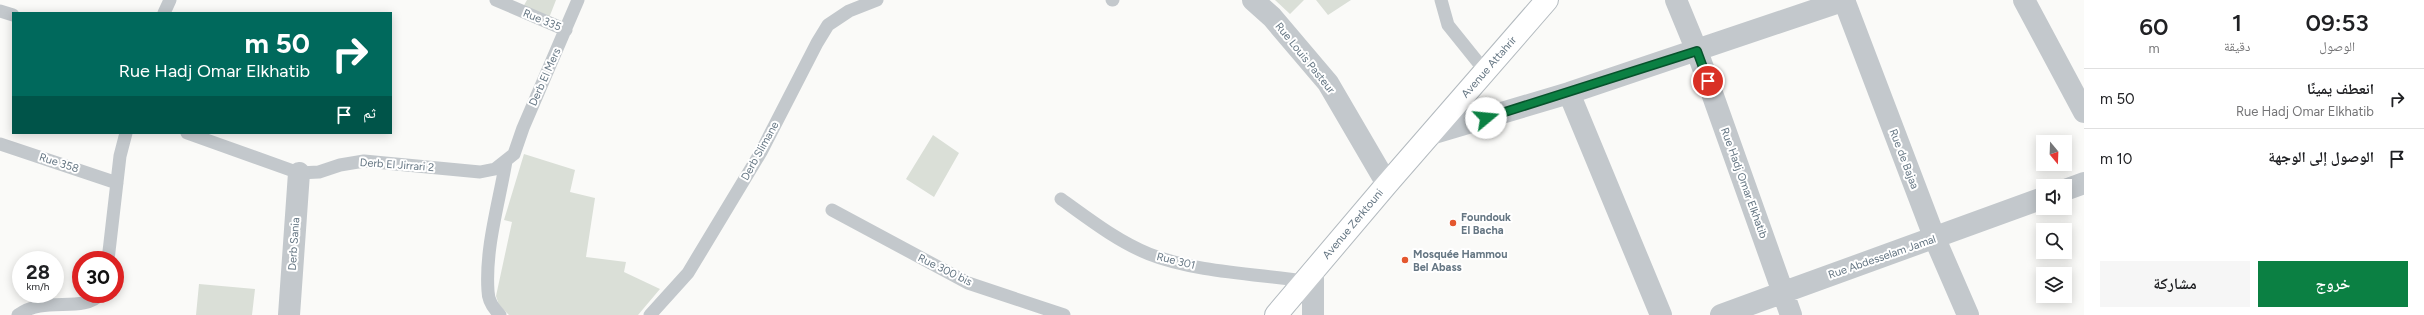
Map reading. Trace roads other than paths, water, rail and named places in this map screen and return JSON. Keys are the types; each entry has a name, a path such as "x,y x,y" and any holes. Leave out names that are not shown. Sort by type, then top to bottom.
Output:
{"street":[{"name":"Rue Louis Pasteur","path":"1253,0 1272,17 1328,83 1387,184"},
{"name":"Avenue Attahrir","path":"1431,134 1547,0"},
{"name":"Rue Hadj Omar Elkhatib","path":"1676,0 1697,51 1791,315"},
{"path":"1431,134 1569,93 1697,51 1844,0"},
{"name":"Rue de Bajaa","path":"1844,0 1935,238 1968,315"},
{"path":"2024,0 2084,112"},
{"path":"1569,93 1661,315"},
{"name":"Avenue Zerktouni","path":"1276,315 1431,134"},
{"name":"Derb Sania","path":"289,315 299,173"},
{"path":"2072,187 2084,183"},
{"name":"Rue Abdesselam Jamal","path":"1721,315 1783,291 1935,238 2036,201"},
{"path":"1309,276 1313,315"}],"lane":[{"path":"164,12 170,0"},
{"name":"Rue 335","path":"496,0 566,30"},
{"name":"Derb El Mers","path":"500,315 494,309 488,293 490,252 510,158 578,0"},
{"name":"Derb Slimane","path":"650,315 688,273 761,152 817,43 828,25 858,3 877,0"},
{"path":"1441,0 1448,25 1485,71"},
{"path":"0,11 12,15"},
{"path":"109,251 120,156 126,134"},
{"name":"Derb El Jirrari 2","path":"190,134 299,173 319,172 340,164 364,161 480,172 495,169 510,158"},
{"name":"Rue 358","path":"0,144 117,183"},
{"name":"Rue 301","path":"1061,199 1106,231 1149,254 1187,265 1309,276"},
{"name":"Rue 300 bis","path":"832,210 968,283 1064,315"},
{"path":"18,315 25,310 53,303 77,305 86,303"}],"place":[{"name":"Foundouk El Bacha","path":"1453,223"},
{"name":"Mosquée Hammou Bel Abass","path":"1405,260"}]}
